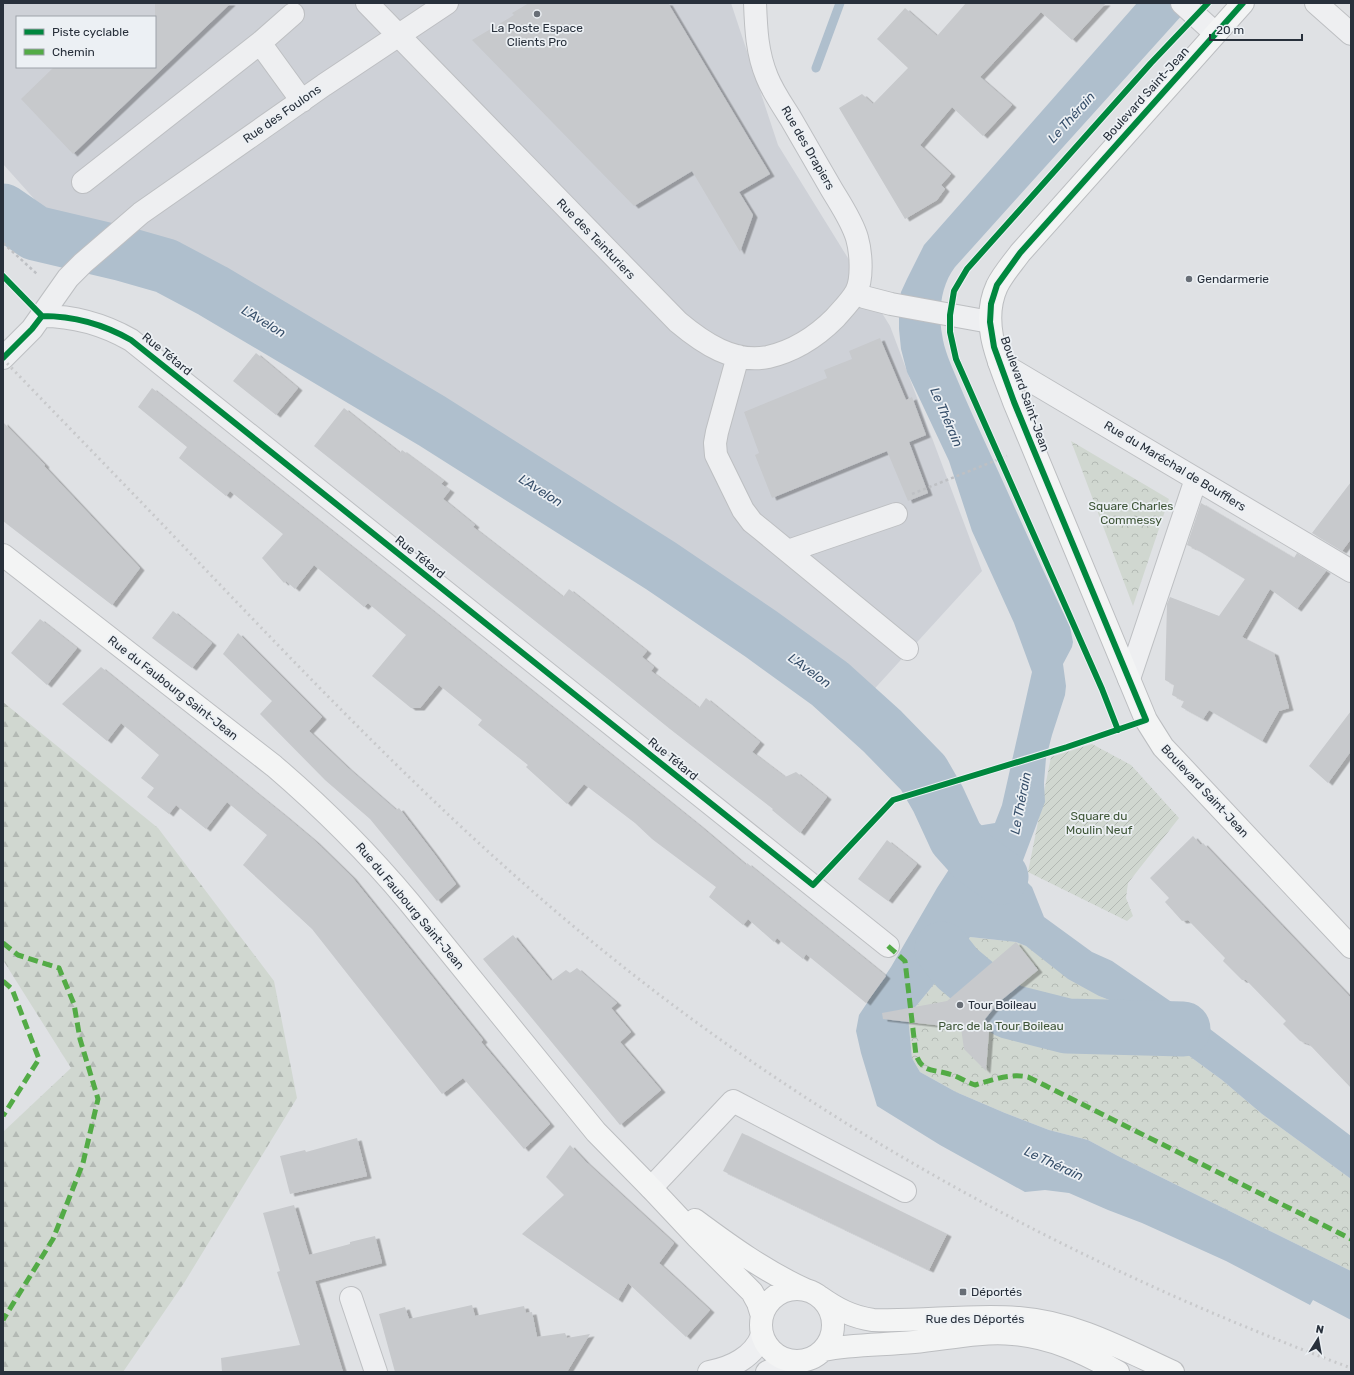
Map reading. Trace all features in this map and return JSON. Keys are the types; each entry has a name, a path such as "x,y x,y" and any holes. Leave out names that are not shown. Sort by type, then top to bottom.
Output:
{"main road":[{"name":"Boulevard Saint-Jean","path":"1242,3 1020,253 997,285 991,304 990,322 992,339 999,362 1029,439 1146,720 1163,747 1351,947"},
{"name":"Rue du Faubourg Saint-Jean","path":"3,555 274,766 341,827 396,886 596,1132 752,1292 758,1303 762,1325"},
{"name":"Rue du Faubourg Saint-Jean","path":"651,1188 729,1245 774,1272 814,1293"},
{"path":"797,1288 814,1293 827,1304 831,1312 834,1325 831,1339 823,1350 811,1358 797,1361 787,1359 773,1352 767,1344 762,1325 770,1302 782,1292 797,1288"},
{"name":"Rue des Déportés","path":"814,1293 844,1312 853,1316 872,1320 997,1317 1019,1318 1060,1325 1100,1338 1173,1372"},
{"name":"Rue des Déportés","path":"823,1350 849,1345 913,1342 991,1334 1013,1334 1041,1338 1070,1347 1118,1372"}],"street":[{"name":"Rue des Teinturiers","path":"367,3 678,322 691,333 716,349 750,358 764,358 794,349 810,339 828,324 842,310 856,292"},
{"name":"Rue des Foulons","path":"42,316 63,285 83,263 121,230 160,200 302,101 447,3"},
{"name":"Rue des Drapiers","path":"755,3 759,54 767,78 844,210 856,236 860,259 856,292"},
{"path":"1316,3 1351,34"},
{"path":"1189,10 1215,33"},
{"path":"84,182 260,43 293,14"},
{"path":"260,43 302,101"},
{"path":"856,292 864,297 890,304 990,322"},
{"path":"3,358 32,329 42,316"},
{"name":"Rue Tétard","path":"42,316 55,316 104,326 131,340 888,946"},
{"path":"738,356 715,443 716,454 743,510 752,522 907,649"},
{"name":"Rue du Maréchal de Boufflers","path":"999,362 1351,570"},
{"path":"1129,679 1196,479"},
{"path":"788,551 896,514"},
{"path":"651,1188 733,1101 905,1191"},
{"path":"351,1298 376,1372"},
{"path":"709,1372 732,1365 742,1360 755,1349 760,1342 762,1325"},
{"path":"767,1372 785,1364 797,1361"}],"path":[{"path":"3,243 63,285"},
{"path":"997,451 1003,465"},
{"path":"930,486 1000,458"}],"shaded area":[{"path":"3,3 731,3 778,145 890,326 982,571 867,697 230,293 45,211 3,164"}],"green space":[{"name":"Square Charles Commessy","path":"1071,441 1169,499 1133,606"},
{"path":"3,702 158,828 274,981 297,1098 184,1283 123,1372 3,1372 3,1132 71,1068 3,960"},
{"name":"Square du Moulin Neuf","path":"1092,744 1131,765 1179,818 1128,883 1126,898 1133,916 1127,921 1028,872 1051,757"},
{"name":"Parc de la Tour Boileau","path":"970,937 1016,942 1026,946 1099,996 1117,1003 1222,1080 1262,1114 1351,1179 1351,1271 1088,1140 1049,1130 1005,1113 956,1092 920,1072 912,1058 908,1016 962,950"}],"water":[{"path":"1137,3 1193,3 955,267 946,282 942,299 940,317 944,346 948,357 1070,627 1073,642 1063,664 1066,686 1065,695 1046,758 1044,783 1045,802 1022,863 1025,865 1024,877 1032,887 1044,917 1092,952 1112,961 1202,1023 1351,1136 1351,1179 1262,1114 1222,1080 1117,1003 1099,996 1068,979 1026,946 1016,942 970,937 962,950 908,1016 912,1058 920,1072 956,1092 1049,1130 1088,1140 1351,1271 1351,1320 1313,1300 1310,1305 1226,1261 1142,1223 1069,1193 1045,1190 1025,1192 940,1145 877,1106 856,1031 859,1015 891,967 937,888 977,826 995,823 1002,805 1032,672 1014,623 972,531 949,461 907,372 901,349 899,329 899,303 901,292 924,245"}],"building":[{"path":"155,3 231,3 73,154 21,99 53,68 156,68"},
{"path":"529,3 668,3 770,174 739,192 753,215 740,252 692,171 634,206 472,40 514,15 512,13"},
{"path":"966,3 1106,3 1072,40 1041,12 980,77 1012,105 983,136 952,107 920,145 951,174 941,185 945,189 937,200 905,219 839,108 862,94 873,104 908,68 877,39 905,8 937,36"},
{"path":"880,338 906,400 912,397 926,435 909,442 928,493 908,501 887,451 772,498 755,455 759,453 744,412 827,378 824,370 852,359 849,351"},
{"path":"256,353 298,388 276,415 233,381"},
{"path":"152,388 429,608 700,826 746,865 747,863 886,976 866,1003 806,954 803,959 777,938 774,942 748,919 743,925 709,897 716,887 652,839 635,823 584,784 567,804 526,767 528,765 478,725 482,720 439,685 420,708 411,708 372,676 406,635 368,603 364,607 314,565 295,589 286,581 284,583 262,558 283,534 230,491 226,496 179,458 187,447 138,407"},
{"path":"344,408 400,453 402,450 444,481 441,484 450,490 443,499 475,525 473,527 563,597 569,589 647,651 642,657 654,667 651,671 699,708 706,698 760,742 752,752 785,777 796,772 827,797 800,833 772,810 773,809 314,446"},
{"path":"3,422 45,465 44,466 140,568 112,605 3,521"},
{"path":"1351,482 1351,539 1342,551 1312,533"},
{"path":"1201,503 1294,558 1297,553 1326,571 1297,609 1270,589 1242,637 1274,653 1289,708 1279,711 1262,741 1209,710 1203,719 1181,707 1184,701 1172,695 1174,685 1165,680 1167,604 1170,597 1219,616 1245,579 1187,545"},
{"path":"173,611 212,643 192,668 152,638"},
{"path":"40,619 77,648 47,685 11,653"},
{"path":"238,633 322,717 309,731 396,810 399,808 435,855 456,884 437,901 370,819 325,780 260,714 272,701 223,654"},
{"path":"101,667 284,815 315,841 352,877 483,1040 481,1042 550,1124 524,1149 463,1078 442,1094 312,929 243,865 267,835 227,802 206,829 176,805 169,814 147,797 154,788 141,778 159,755 121,723 107,741 62,704"},
{"path":"1351,711 1351,751 1328,783 1309,766"},
{"path":"1193,836 1201,845 1203,843 1351,998 1351,1088 1309,1044 1300,1041 1283,1024 1286,1021 1246,980 1242,980 1223,961 1225,958 1188,920 1182,921 1165,902 1169,898 1150,878"},
{"path":"887,840 917,864 888,901 858,879"},
{"path":"513,935 551,981 566,970 570,973 577,968 617,1003 611,1008 631,1032 620,1042 661,1090 620,1125 483,959"},
{"name":"Tour Boileau","path":"1016,942 1038,970 998,1003 985,1019 989,1031 986,1071 964,1049 961,1028 883,1019 882,1013 947,1001"},
{"path":"742,1133 947,1234 929,1270 723,1171"},
{"path":"357,1138 367,1176 290,1194 280,1156 305,1150 306,1152"},
{"path":"570,1145 586,1162 674,1243 659,1263 710,1310 686,1337 628,1283 618,1300 522,1234 564,1195 546,1177"},
{"path":"294,1205 309,1255 375,1236 382,1263 315,1281 343,1372 222,1372 221,1358 300,1345 277,1272 280,1271 263,1213"},
{"path":"472,1305 475,1316 524,1306 526,1313 532,1312 537,1337 565,1333 567,1338 590,1334 567,1372 395,1372 379,1314 405,1307 409,1319"}],"waterway":[{"path":"816,68 840,3"},
{"name":"L'Avelon","path":"3,211 35,233 124,254 166,266 213,291 432,421 661,566 761,634 830,684 882,731 923,773 938,799 956,838 973,857 1001,877"},
{"name":"Le Thérain","path":"942,949 957,968 1008,1011 1067,1026 1183,1029"}],"railway":[{"path":"3,359 301,669 450,816 553,909 606,953 691,1018 779,1080 869,1137 962,1191 1056,1241 1153,1287 1251,1329 1351,1368"}],"marked path":[{"path":"3,943 18,955 59,968 74,1004 80,1039 98,1099 83,1163 53,1239 3,1320"},
{"path":"888,946 905,961 916,1055 925,1068 952,1075 975,1085 1008,1076 1028,1077 1351,1239"},
{"path":"3,981 12,989 39,1059 3,1116"}],"cycle path":[{"path":"1118,730 1102,689 956,359 950,332 950,315 954,291 967,269 1151,63 1208,3"},
{"path":"42,316 77,319 99,325 131,340 813,885 893,800 1067,747 1146,720 1014,402 994,347 990,322 991,304 997,285 1020,253 1243,3"},
{"path":"3,276 42,316"},
{"path":"3,358 32,329 42,316"}],"place":[{"name":"La Poste Espace Clients Pro","path":"537,14"},
{"name":"Gendarmerie","path":"1189,279"},
{"name":"Tour Boileau","path":"960,1005"},
{"name":"Déportés","path":"963,1292"}]}
